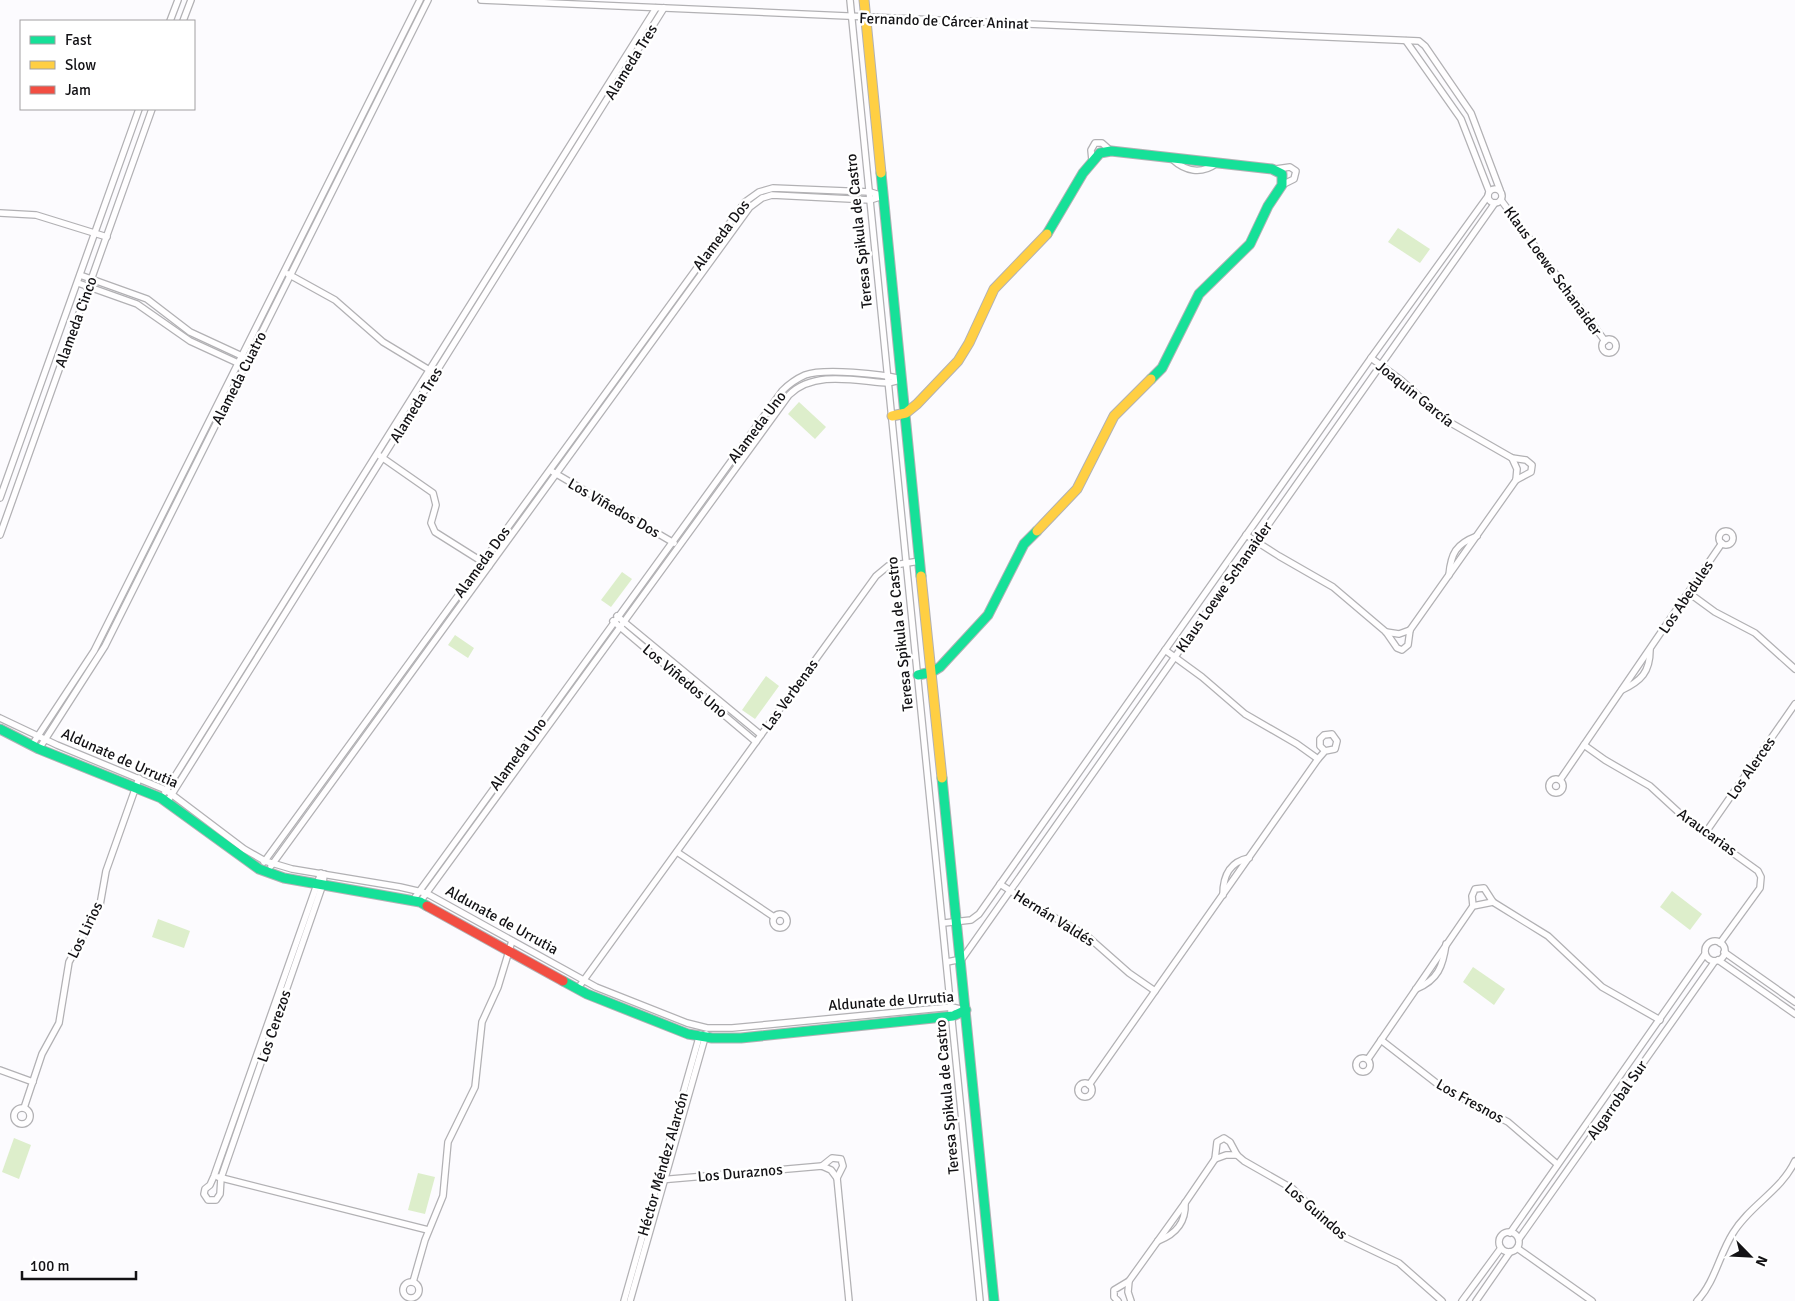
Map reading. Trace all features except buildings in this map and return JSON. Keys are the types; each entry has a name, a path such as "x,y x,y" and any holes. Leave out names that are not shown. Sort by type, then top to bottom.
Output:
{"street":[{"path":"170,20 178,0"},
{"path":"183,20 191,0"},
{"name":"Alameda Cuatro","path":"36,747 46,741 100,655 248,359 287,274 420,0"},
{"name":"Alameda Cuatro","path":"36,747 38,737 97,645 238,363 287,274 428,0"},
{"name":"Fernando de Cárcer Aninat","path":"481,0 1406,41"},
{"name":"Teresa Spikula de Castro","path":"850,0 953,1012 980,1301"},
{"name":"Teresa Spikula de Castro","path":"864,0 962,959 994,1301"},
{"name":"Alameda Tres","path":"167,796 429,370 656,8"},
{"name":"Alameda Tres","path":"167,796 383,458 664,8"},
{"path":"1406,41 1460,119 1489,194 1489,200 1498,202 1502,195 1500,190 1496,188 1489,194"},
{"name":"Klaus Loewe Schanaider","path":"1406,41 1419,41 1423,44 1471,113 1500,190"},
{"name":"Alameda Cinco","path":"0,498 139,110"},
{"name":"Alameda Cinco","path":"0,535 152,110"},
{"path":"892,416 906,413 917,404 962,355 994,289 1047,234 1092,160 1100,153 1111,151 1276,169 1290,167 1296,172 1294,179 1282,185"},
{"path":"918,675 932,672 948,660 988,615 1024,544 1077,489 1110,422 1162,368 1194,301 1250,244 1268,206 1282,185 1283,176 1276,169"},
{"name":"Alameda Dos","path":"263,871 265,861 482,561 749,198 759,192 773,188 870,192 884,196"},
{"name":"Klaus Loewe Schanaider","path":"944,923 971,920 977,917 1246,534 1489,194"},
{"name":"Alameda Dos","path":"263,871 272,863 753,204 762,198 776,195 870,200 884,196"},
{"name":"Klaus Loewe Schanaider","path":"962,959 1256,541 1498,202 1605,341"},
{"path":"0,213 36,215 107,237"},
{"path":"287,274 335,300 383,342 436,373"},
{"path":"80,275 147,299 190,332 248,359"},
{"path":"78,283 143,307 190,341 244,366"},
{"name":"Joaquín García","path":"1246,534 1334,586 1386,632 1397,648 1402,650 1408,645 1410,630 1516,480 1527,475 1532,468 1528,461 1512,458 1444,420 1371,358"},
{"name":"Alameda Uno","path":"416,901 420,891 778,396 792,382 804,376 820,372 887,375 902,379"},
{"name":"Alameda Uno","path":"416,901 426,894 794,390 804,383 821,379 888,383 902,379"},
{"path":"377,454 433,493 436,505 431,523 436,532 489,566"},
{"path":"1512,458 1517,469 1516,480"},
{"name":"Los Viñedos Dos","path":"549,470 679,546"},
{"name":"Joaquín García","path":"1449,575 1454,550 1464,541 1477,536"},
{"name":"Los Abedules","path":"1560,780 1722,544"},
{"name":"Las Verbenas","path":"577,989 879,572 888,566 920,561"},
{"path":"1689,593 1716,612 1755,633 1795,669"},
{"name":"Los Viñedos Uno","path":"616,618 756,742"},
{"name":"Los Viñedos Uno","path":"623,624 761,735"},
{"path":"1386,632 1400,634 1410,630"},
{"path":"1165,650 1245,714 1297,744 1318,759"},
{"name":"Los Abedules","path":"1622,690 1636,684 1644,676 1648,666 1650,650"},
{"name":"Los Alerces","path":"1706,832 1795,704"},
{"name":"Aldunate de Urrutia","path":"0,718 167,796 265,861 292,869 420,891 577,989 678,1031 703,1032 741,1038 966,1010"},
{"name":"Aldunate de Urrutia","path":"0,729 36,747 137,782"},
{"name":"Araucarias","path":"1584,745 1610,764 1650,786 1687,820 1753,865 1761,877 1758,891 1720,943"},
{"path":"1089,1085 1325,751"},
{"name":"Los Lirios","path":"24,1108 45,1048 59,1023 69,962 100,905 106,871 137,782"},
{"name":"Aldunate de Urrutia","path":"167,796 239,857 263,871 320,884 416,901 584,981 703,1032"},
{"path":"677,852 774,917"},
{"path":"1223,895 1228,870 1238,862 1249,858"},
{"name":"Los Cerezos","path":"219,1189 221,1178 323,874"},
{"name":"Los Cerezos","path":"210,1185 320,884"},
{"name":"Hernán Valdés","path":"1000,884 1086,935 1129,973 1155,991"},
{"path":"1368,1059 1472,906 1472,896 1479,887 1486,889 1493,902 1548,936 1602,987 1660,1020"},
{"path":"1472,906 1493,902"},
{"path":"1795,1002 1724,952 1720,943 1715,941 1708,944 1705,954 1708,958 1717,961 1795,1014"},
{"path":"1416,989 1430,982 1440,972 1444,962 1446,944"},
{"path":"413,1282 428,1230 443,1196 448,1142 475,1087 481,1028 496,993 510,946"},
{"path":"1717,961 1724,952"},
{"name":"Algarrobal Sur","path":"1510,1233 1705,954"},
{"path":"947,962 962,959"},
{"name":"Algarrobal Sur","path":"1518,1239 1717,961"},
{"name":"Héctor Méndez Alarcón","path":"630,1301 703,1032"},
{"name":"Los Fresnos","path":"1381,1040 1444,1089 1508,1122 1557,1164"},
{"path":"0,1070 33,1082"},
{"name":"Los Guindos","path":"1118,1301 1114,1295 1114,1290 1129,1281 1185,1203 1215,1159 1217,1142 1222,1138 1230,1142 1237,1155 1253,1167 1293,1189 1338,1234 1404,1267 1442,1301"},
{"path":"1215,1159 1226,1155 1237,1155"},
{"name":"Los Duraznos","path":"662,1180 822,1166 832,1158 841,1159 843,1166 837,1178 849,1301"},
{"path":"1697,1301 1709,1285 1737,1227 1782,1183 1795,1161"},
{"path":"822,1166 831,1170 837,1178"},
{"path":"214,1176 428,1230"},
{"name":"Héctor Méndez Alarcón","path":"624,1301 662,1180"},
{"path":"210,1185 219,1189 218,1198 208,1200 204,1192 210,1185"},
{"name":"Los Guindos","path":"1158,1241 1172,1235 1179,1228 1184,1216 1185,1203"},
{"path":"1462,1301 1501,1248 1501,1238 1510,1233 1518,1239 1517,1248"},
{"path":"1501,1248 1510,1252"},
{"path":"1476,1301 1510,1252 1517,1248"},
{"path":"1517,1248 1592,1301"},
{"path":"977,1266 990,1265"},
{"path":"1129,1281 1128,1292 1131,1301"}],"green space":[{"path":"1398,228 1430,249 1420,263 1388,242"},
{"path":"799,402 826,427 815,439 788,414"},
{"path":"622,572 632,579 611,607 601,600"},
{"path":"455,635 474,648 468,658 448,645"},
{"path":"766,676 779,686 755,719 742,710"},
{"path":"1672,891 1702,914 1690,930 1660,907"},
{"path":"158,919 190,931 184,948 152,937"},
{"path":"1473,967 1505,989 1494,1005 1463,982"},
{"path":"14,1138 31,1145 19,1179 2,1172"},
{"path":"418,1173 435,1177 425,1214 408,1210"}],"traffic: fast":[{"path":"1047,234 1083,173 1100,153 1111,151 1272,169 1282,174 1282,185 1268,206 1250,244 1199,294 1162,368 1151,379"},
{"path":"881,173 921,576"},
{"path":"918,675 932,672 940,667 988,615 1024,544 1037,531"},
{"path":"0,729 39,749 161,798 259,869 284,878 420,902 427,906"},
{"path":"942,778 994,1301"},
{"path":"563,981 587,994 688,1034 712,1038 741,1038 953,1016 966,1010"}],"traffic: slow":[{"path":"864,0 881,173"},
{"path":"892,416 906,413 917,404 958,361 969,343 994,289 1047,234"},
{"path":"1037,531 1077,489 1114,416 1151,379"},
{"path":"921,576 942,778"}],"traffic: jam":[{"path":"427,906 563,981"}]}
